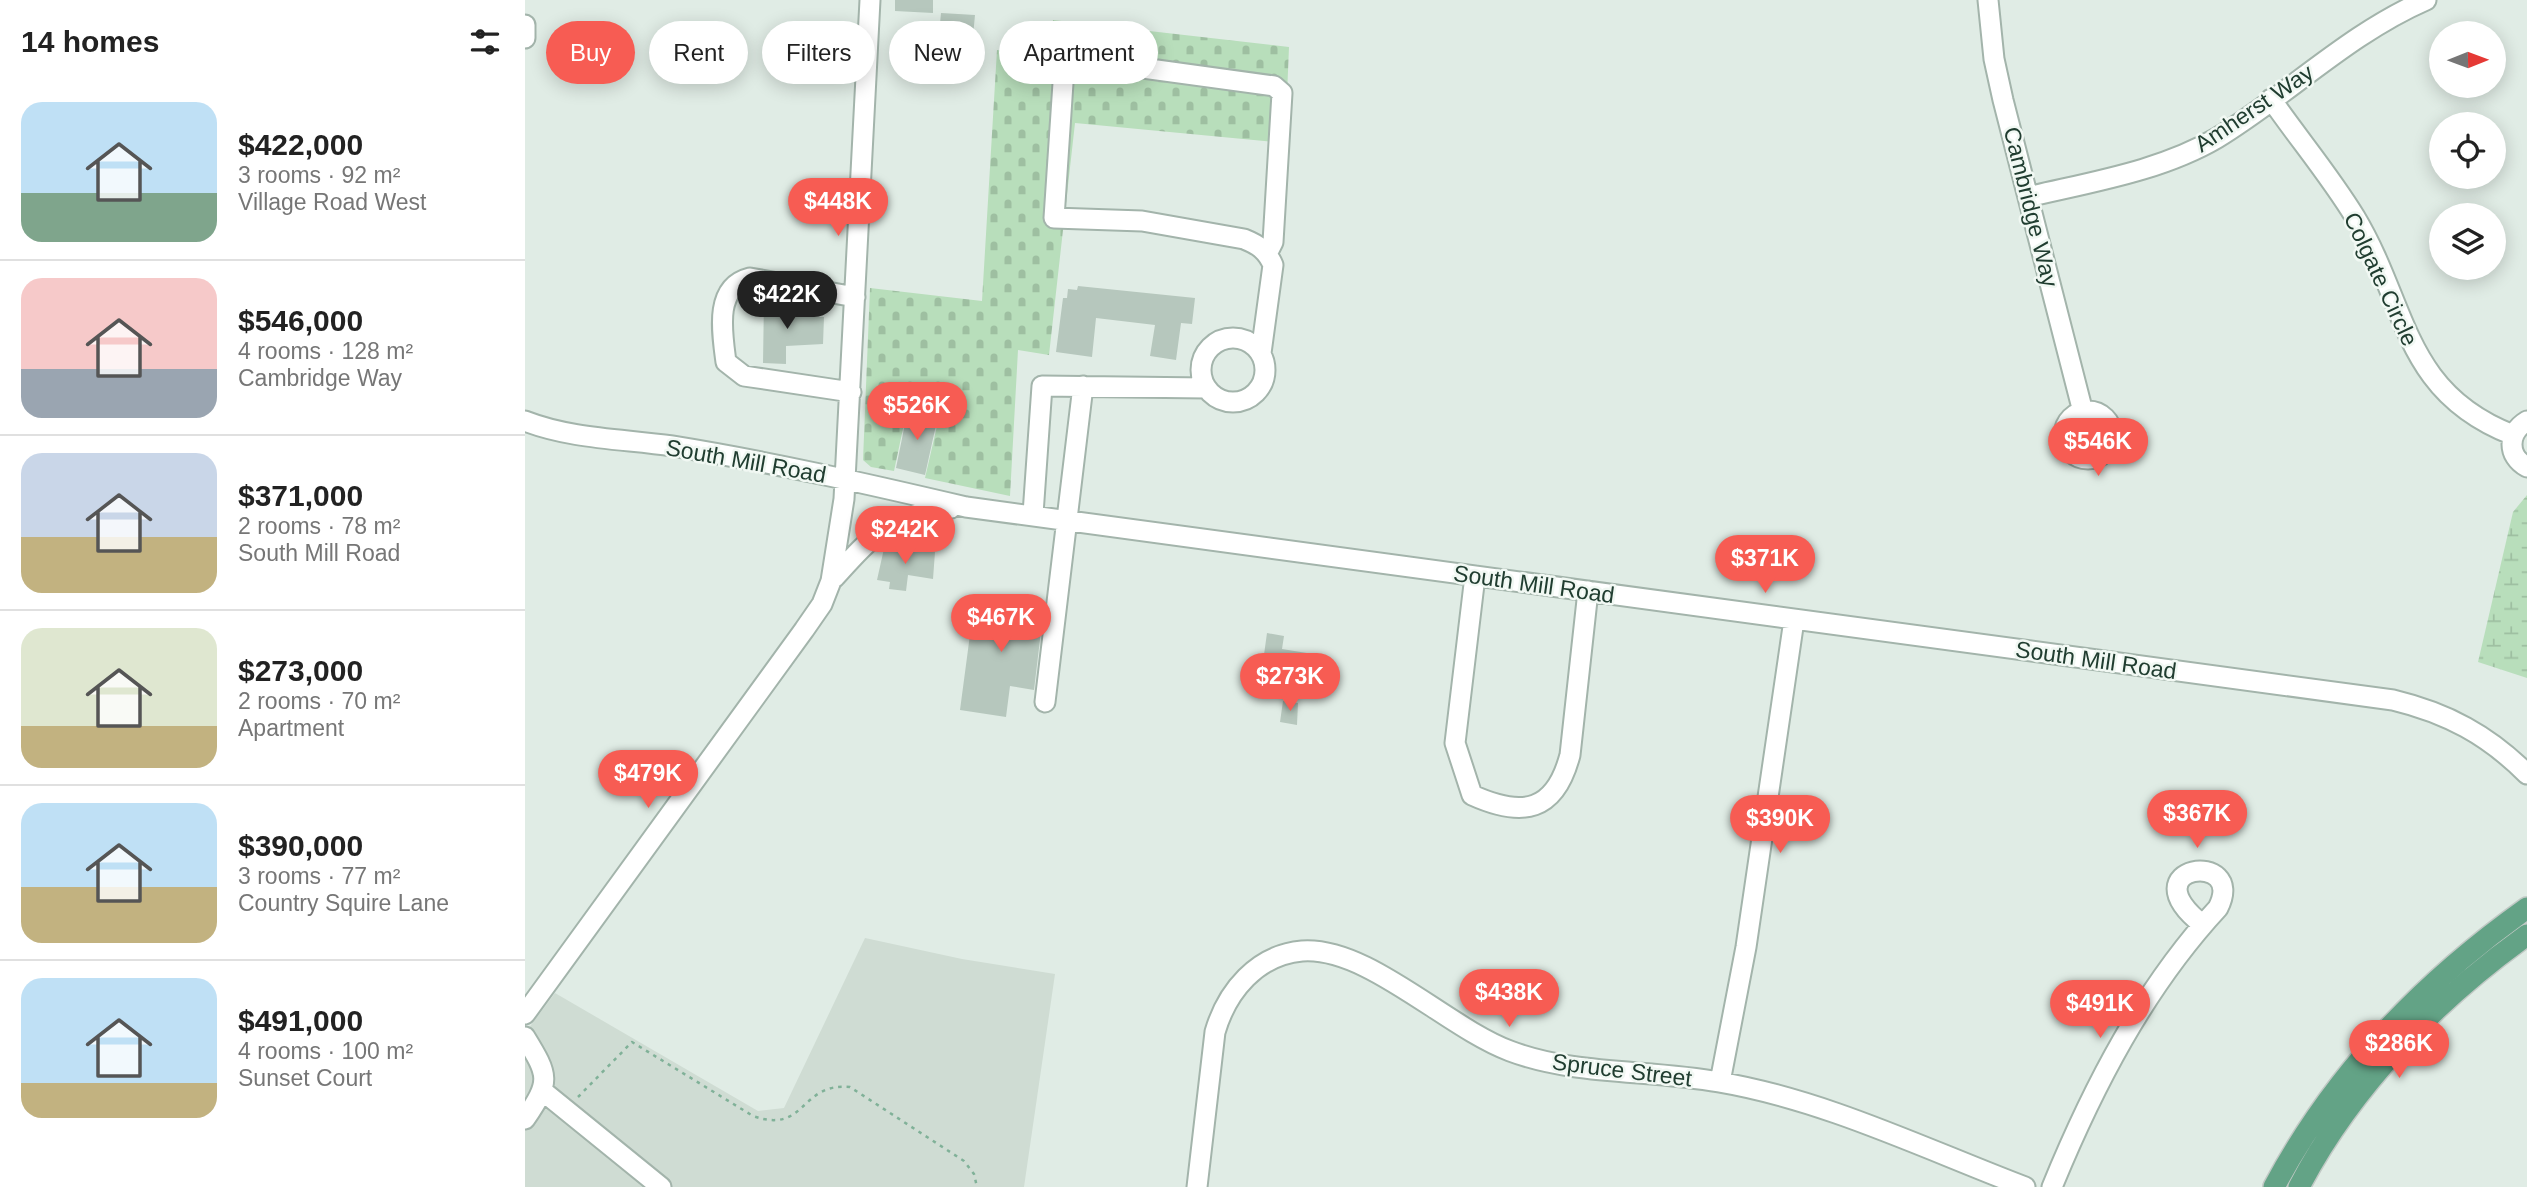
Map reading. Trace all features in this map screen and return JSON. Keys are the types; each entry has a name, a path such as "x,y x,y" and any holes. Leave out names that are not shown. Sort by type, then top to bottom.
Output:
{"main road":[{"path":"2274,1187 2304,1133 2364,1055 2431,984 2527,908"},
{"path":"2299,1187 2312,1162 2381,1069 2446,1000 2527,935"}],"street":[{"path":"525,1014 804,630 822,604 831,581 840,544 846,479 870,0"},
{"name":"Cambridge Way","path":"1988,0 1994,59 2083,412"},
{"name":"Amherst Way","path":"2028,197 2183,155 2215,139 2366,31 2427,0"},
{"path":"525,25 525,38"},
{"path":"1261,353 1254,345 1235,337 1215,342 1202,358 1202,379 1206,388 1224,401 1246,400 1262,385 1265,374 1261,353 1273,265 1268,253 1244,239 1142,221 1054,218 1064,68 1084,60 1274,86 1282,93 1273,242 1268,253"},
{"name":"Colgate Circle","path":"2271,99 2354,216 2420,362 2455,401 2496,428 2520,428 2514,456 2527,467"},
{"path":"851,392 744,376 726,362 722,330 727,292 737,282 750,278 855,297"},
{"path":"1033,514 1042,386 1206,388"},
{"path":"1045,702 1083,386"},
{"name":"South Mill Road","path":"525,421 568,433 672,446 846,479 966,507 2393,700 2455,720 2498,747 2527,774"},
{"path":"831,581 868,540 889,524 931,510 966,507"},
{"path":"1475,576 1455,743 1472,795 1493,804 1526,807 1549,799 1564,779 1570,755 1588,591"},
{"path":"1720,1082 1746,947 1794,620"},
{"path":"2052,1187 2108,1066 2176,959 2203,925"},
{"name":"Spruce Street","path":"1197,1187 1215,1032 1221,1014 1230,995 1246,977 1281,956 1301,951 1326,951 1360,962 1466,1030 1510,1051 1582,1068 1665,1074 1720,1082 1819,1108 2025,1187"},
{"path":"525,1037 543,1066 547,1078 544,1092 525,1119"},
{"path":"544,1092 661,1187"}],"path":[{"path":"573,1101 632,1042 753,1116 769,1122 793,1116 816,1093 833,1085 850,1087 964,1161 974,1174 977,1187"}],"shaded area":[{"path":"865,938 962,959 1055,974 1024,1187 525,1187 525,1033 555,993 758,1111 784,1108"}],"green space":[{"path":"1158,32 1289,47 1285,143 1075,123 1049,355 1018,350 1010,496 925,478 940,413 908,405 894,471 871,467 863,460 870,288 982,301 997,50 999,84 1158,84"},
{"path":"2527,495 2527,678 2478,662 2513,512"}],"building":[{"path":"895,0 933,0 933,13 895,11"},
{"path":"941,13 975,15 974,21 940,21"},
{"path":"1078,286 1195,298 1192,324 1181,323 1176,360 1150,356 1155,325 1096,318 1092,357 1056,352 1063,298 1067,298 1068,289 1077,290"},
{"path":"764,299 788,300 788,316 824,317 823,344 786,346 786,364 763,363"},
{"path":"908,409 938,416 925,475 896,468"},
{"path":"885,544 935,552 933,579 908,575 906,591 889,589 890,582 877,580"},
{"path":"975,597 1044,606 1034,690 1010,686 1006,717 960,710"},
{"path":"1267,633 1284,636 1282,649 1313,654 1310,676 1262,669"},
{"path":"1283,701 1298,703 1297,725 1280,722"}]}
